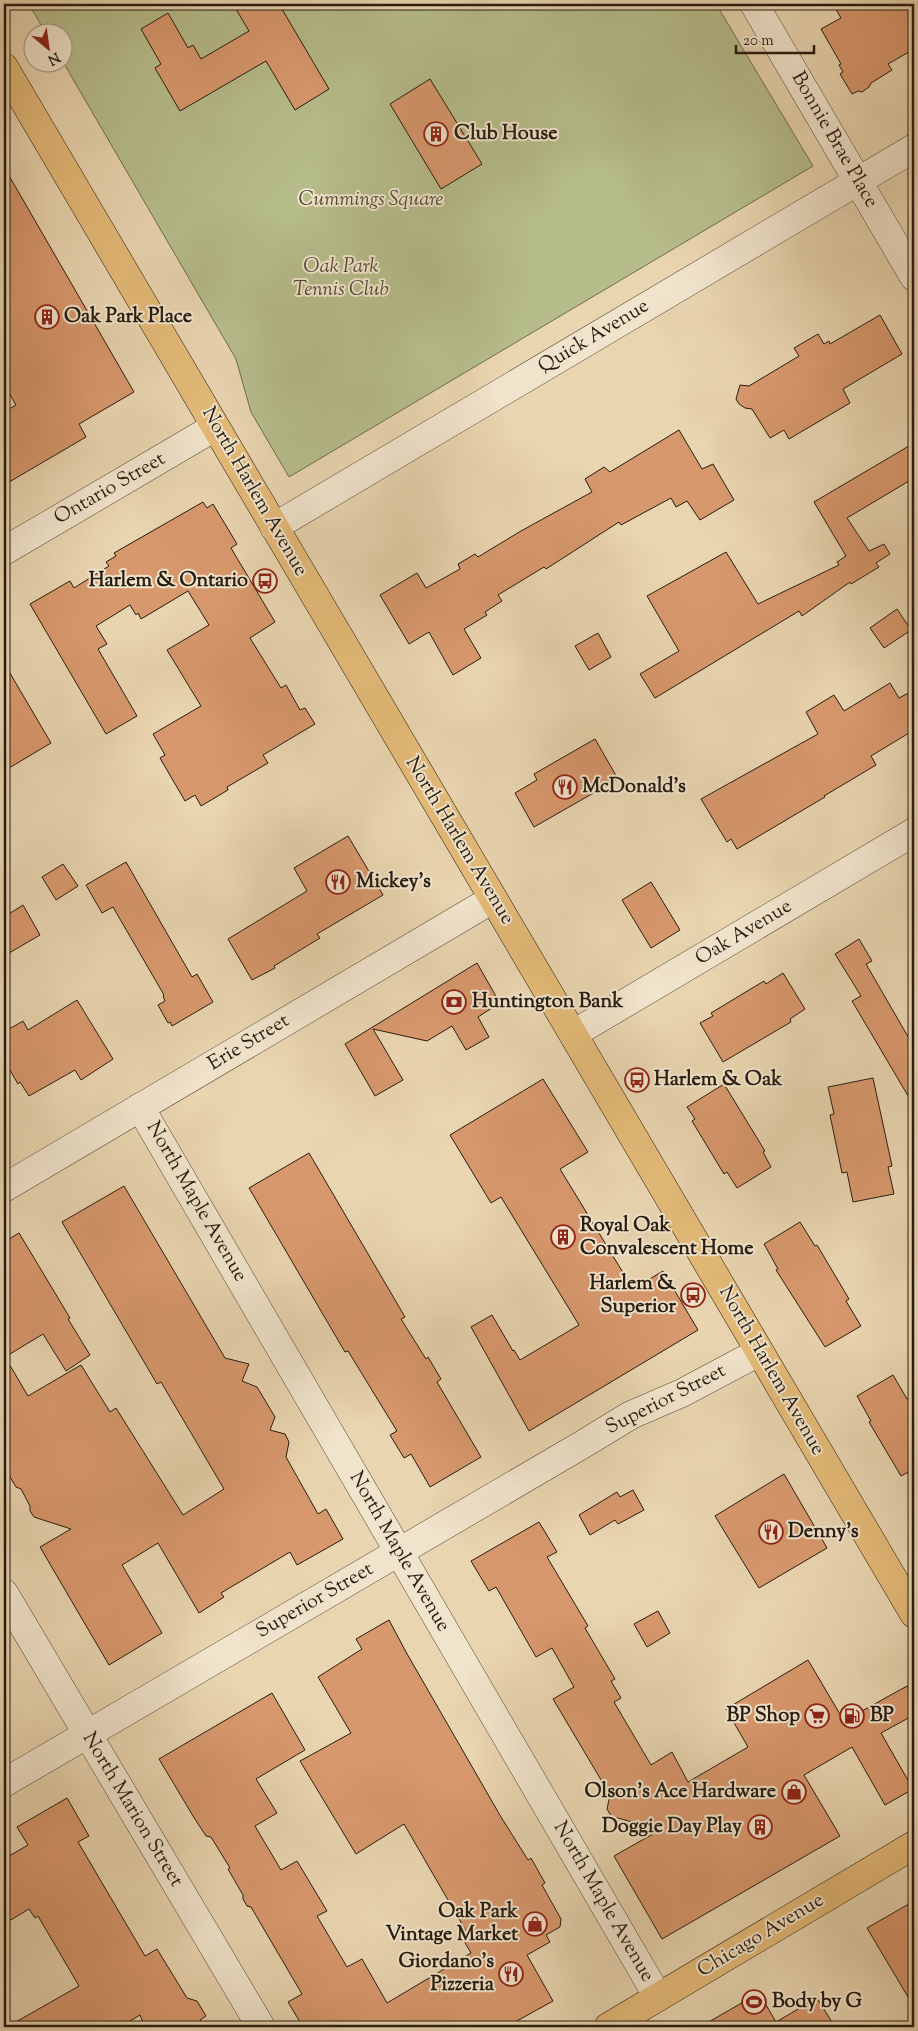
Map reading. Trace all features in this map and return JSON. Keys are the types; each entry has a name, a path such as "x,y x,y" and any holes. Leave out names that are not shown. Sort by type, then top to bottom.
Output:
{"main road":[{"name":"North Harlem Avenue","path":"4,68 914,1614"},
{"name":"Chicago Avenue","path":"608,2027 914,1845"}],"street":[{"name":"Bonnie Brae Place","path":"754,4 914,277"},
{"name":"Quick Avenue","path":"274,527 914,148"},
{"name":"Ontario Street","path":"4,551 215,427"},
{"name":"Oak Avenue","path":"573,1034 914,832"},
{"name":"Erie Street","path":"4,1188 493,899"},
{"name":"North Maple Avenue","path":"140,1107 658,1997"},
{"name":"Superior Street","path":"4,1783 631,1415 682,1393 760,1352"},
{"name":"North Marion Street","path":"4,1593 261,2027"}],"green space":[{"name":"Cummings Square","path":"29,4 716,4 813,166 289,477 251,412 236,359 69,72 72,72 72,22 39,22"}],"building":[{"path":"233,4 279,4 329,89 295,110 266,61 180,111 155,68 161,64 141,29 168,13 188,48 193,45 201,59 249,31"},
{"path":"833,4 914,4 914,49 888,64 892,70 871,83 869,87 862,92 858,91 852,94 840,74 843,72 839,65 841,64 821,29 841,18"},
{"name":"Club House","path":"430,79 482,164 441,189 390,104"},
{"name":"Oak Park Place","path":"4,167 134,392 79,424 86,437 4,485 4,412 16,405 4,384"},
{"path":"880,315 902,354 843,389 850,403 789,439 784,430 770,438 752,409 745,408 739,404 736,399 740,385 749,386 799,356 794,348 818,334 824,344 829,341 830,344"},
{"path":"679,430 702,469 713,464 734,500 700,520 687,501 676,507 671,498 621,525 619,522 546,569 544,567 498,595 502,601 485,612 487,615 464,629 481,658 453,675 429,632 409,644 380,595 417,573 426,588 460,569 458,564 475,554 478,557 592,492 585,479 604,467 610,472"},
{"path":"914,443 914,478 847,518 869,551 884,544 890,554 876,563 879,567 851,584 850,582 802,616 799,611 655,698 640,674 679,651 647,596 726,552 758,604 839,565 837,562 846,556 814,502"},
{"path":"203,502 207,508 213,504 237,544 231,548 275,622 250,638 281,688 286,685 300,710 305,708 315,724 263,755 268,763 227,787 228,790 201,806 195,795 185,801 160,758 165,755 153,734 201,706 167,650 209,625 188,591 141,619 130,605 96,626 107,644 98,649 137,716 106,734 30,604 70,581 74,588 109,566 106,562 116,556 114,553"},
{"path":"897,609 911,630 884,648 870,628"},
{"path":"598,633 611,657 589,670 575,646"},
{"path":"4,663 51,743 4,771"},
{"path":"890,683 899,698 914,690 914,730 871,756 876,765 825,797 737,849 731,839 727,842 701,799 818,734 806,712 834,695 844,711"},
{"name":"McDonald's","path":"595,739 618,779 534,827 515,793 537,780 534,774"},
{"path":"348,836 383,895 317,934 320,938 274,966 275,968 252,980 228,939 307,891 294,868"},
{"path":"126,862 192,977 197,974 213,1002 172,1026 170,1022 168,1023 158,1005 165,1001 164,995 113,907 102,913 86,885"},
{"path":"63,864 78,886 56,900 42,877"},
{"path":"651,882 680,930 651,948 622,900"},
{"path":"23,905 40,935 4,956 4,917"},
{"path":"859,939 872,961 866,964 914,1047 914,1106 852,1001 861,996 835,954"},
{"path":"477,963 497,998 495,1006 478,1017 489,1037 466,1050 452,1026 427,1041 373,1029 403,1080 375,1096 345,1044"},
{"path":"783,973 805,1009 790,1019 791,1022 723,1062 700,1023 713,1016 711,1013 764,981 766,984"},
{"path":"77,1000 113,1059 81,1080 75,1070 29,1096 20,1082 18,1084 4,1060 4,1032 23,1021 28,1030"},
{"path":"873,1078 892,1166 888,1167 894,1194 853,1202 847,1172 842,1173 830,1115 834,1114 828,1087"},
{"name":"Royal Oak Convalescent Home","path":"543,1079 588,1152 560,1169 633,1289 663,1271 698,1330 529,1431 471,1327 492,1315 520,1360 579,1325 501,1197 491,1203 450,1135"},
{"path":"724,1084 765,1151 763,1152 771,1167 737,1188 727,1172 724,1174 692,1121 695,1119 687,1107"},
{"path":"309,1153 405,1317 401,1319 441,1379 437,1382 481,1457 430,1487 411,1454 404,1458 390,1435 397,1431 348,1351 345,1352 249,1188"},
{"path":"124,1186 225,1358 249,1364 242,1381 257,1387 275,1417 270,1430 285,1434 289,1442 286,1457 318,1514 326,1509 343,1539 297,1565 290,1552 221,1593 224,1597 199,1613 158,1543 122,1565 162,1633 109,1665 40,1547 71,1529 34,1517 21,1489 16,1487 4,1467 4,1242 19,1233 90,1355 66,1371 43,1334 5,1357 28,1396 81,1365 110,1412 116,1408 183,1515 224,1489 161,1382 157,1384 62,1222"},
{"path":"800,1222 815,1246 817,1245 849,1299 846,1301 861,1326 825,1347 776,1270 778,1269 764,1244"},
{"path":"893,1375 907,1399 914,1395 914,1469 901,1476 869,1422 871,1421 857,1396"},
{"name":"Denny's","path":"784,1474 827,1548 759,1588 715,1516"},
{"path":"633,1490 644,1510 618,1524 615,1520 590,1535 579,1515 617,1492 620,1497"},
{"path":"539,1522 557,1552 547,1557 588,1626 585,1628 615,1679 611,1681 621,1698 614,1702 651,1765 672,1752 688,1782 748,1747 726,1709 808,1660 844,1721 907,1686 914,1698 914,1715 881,1733 913,1789 885,1805 852,1747 804,1775 840,1836 662,1939 614,1856 660,1830 611,1816 607,1809 610,1795 553,1699 574,1687 552,1648 536,1657 496,1587 489,1591 471,1561"},
{"path":"658,1611 670,1633 647,1647 634,1624"},
{"path":"389,1620 501,1817 528,1860 531,1858 545,1883 542,1885 561,1919 560,1927 546,1935 550,1942 527,1955 553,2001 506,2027 303,2027 288,2002 302,1994 251,1907 247,1906 243,1899 243,1895 228,1869 230,1868 211,1837 206,1836 159,1759 272,1693 305,1750 256,1779 277,1813 255,1826 281,1870 297,1861 327,1911 317,1916 347,1967 362,1959 387,2003 471,1953 460,1934 466,1931 404,1824 356,1854 300,1761 351,1733 318,1677 362,1649 356,1639"},
{"path":"67,1798 89,1836 78,1842 145,1956 157,1949 187,1998 197,2001 206,2016 200,2020 204,2027 145,2027 140,2015 120,2027 7,2027 79,1986 38,1916 35,1918 29,1909 4,1924 4,1859 28,1845 17,1827"},
{"path":"914,1901 914,2007 867,1928"},
{"path":"759,1993 776,2022 817,1998 835,2027 700,2027"}],"place":[{"name":"Club House","path":"436,134"},
{"name":"Oak Park Place","path":"47,317"},
{"name":"Harlem & Ontario","path":"265,581"},
{"name":"McDonald's","path":"565,787"},
{"name":"Mickey's","path":"338,882"},
{"name":"Huntington Bank","path":"454,1002"},
{"name":"Harlem & Oak","path":"637,1080"},
{"name":"Royal Oak Convalescent Home","path":"563,1237"},
{"name":"Harlem & Superior","path":"693,1295"},
{"name":"Denny's","path":"771,1532"},
{"name":"BP Shop","path":"817,1716"},
{"name":"BP","path":"852,1716"},
{"name":"Olson's Ace Hardware","path":"794,1792"},
{"name":"Doggie Day Play","path":"760,1827"},
{"name":"Oak Park Vintage Market","path":"535,1924"},
{"name":"Giordano's Pizzeria","path":"511,1974"},
{"name":"Body by G","path":"754,2002"}],"park label":[{"name":"Oak Park Tennis Club","path":"341,278"}]}
